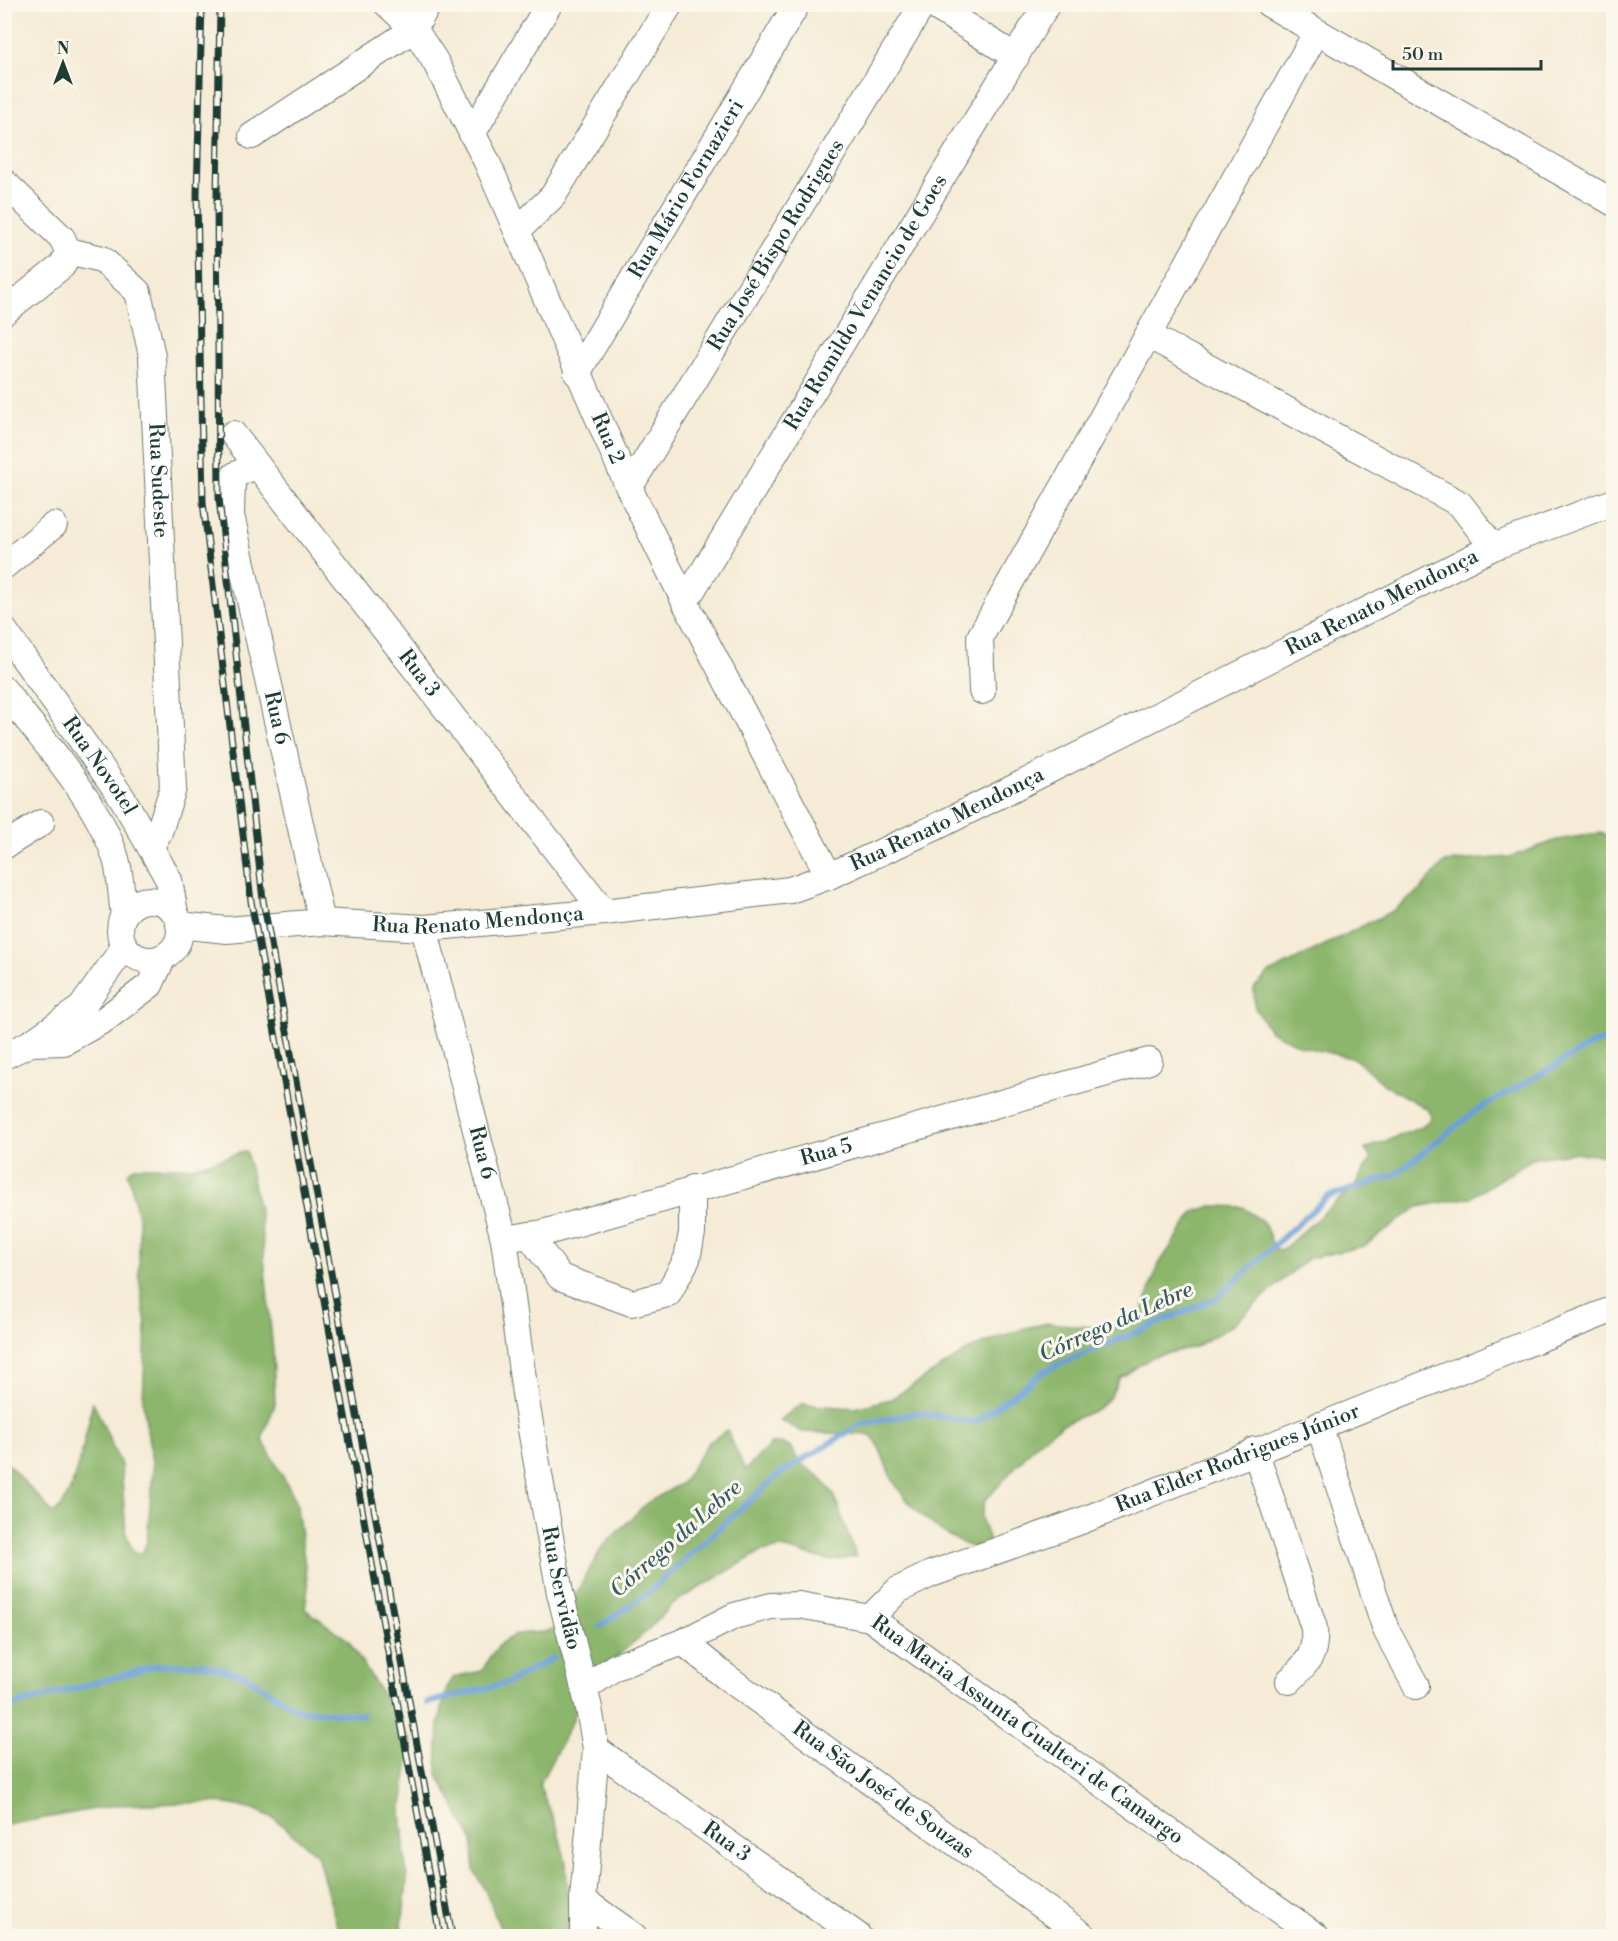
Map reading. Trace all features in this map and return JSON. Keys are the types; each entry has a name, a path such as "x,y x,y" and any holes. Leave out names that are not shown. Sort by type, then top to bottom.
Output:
{"street":[{"name":"Rua 2","path":"387,4 414,29 435,61 519,229 578,373 629,488 685,602 829,876"},
{"path":"252,136 414,29 428,4"},
{"path":"472,134 549,4"},
{"path":"519,229 554,196 670,4"},
{"name":"Rua Mário Fornazieri","path":"578,373 797,4"},
{"name":"Rua José Bispo Rodrigues","path":"629,488 923,4"},
{"path":"931,4 1016,57"},
{"name":"Rua Romildo Venancio de Goes","path":"685,602 1047,4"},
{"path":"1269,4 1614,203"},
{"path":"982,691 980,636 1316,33"},
{"path":"4,182 62,238 68,251 63,265 4,312"},
{"name":"Rua Sudeste","path":"68,251 102,259 138,292 152,356 173,788 159,832 151,846"},
{"path":"1148,335 1460,504 1493,547"},
{"name":"Rua 3","path":"233,434 604,912"},
{"name":"Rua 6","path":"257,465 235,475 232,480 231,515 322,922"},
{"name":"Rua Renato Mendonça","path":"173,935 322,922 424,928 604,912 790,890 829,876 936,827 1493,547 1614,502"},
{"path":"4,566 54,525"},
{"name":"Rua Novotel","path":"4,630 123,799 151,846 169,880 173,935"},
{"name":"Rua Novotel","path":"4,690 72,780 102,826 116,860 124,914"},
{"path":"4,846 41,822"},
{"path":"31,1043 64,1042 105,1019 150,985 173,935 169,906 153,900 136,903 124,914 119,930 124,946 138,957 146,959 173,935"},
{"name":"Rua 6","path":"424,928 516,1237"},
{"path":"4,1056 31,1043 81,1008 124,946"},
{"name":"Rua 5","path":"516,1237 1149,1061"},
{"path":"516,1237 560,1277 632,1303 668,1294 687,1259 692,1233 692,1189"},
{"name":"Rua Servidão","path":"516,1237 526,1401 560,1593 585,1688 596,1749 583,1900 583,1936"},
{"name":"Rua Elder Rodrigues Júnior","path":"870,1618 898,1590 931,1574 1003,1546 1081,1521 1614,1309"},
{"path":"1319,1425 1386,1630 1416,1686"},
{"path":"1255,1450 1314,1628 1315,1641 1311,1659 1289,1681"},
{"name":"Rua Maria Assunta Gualteri de Camargo","path":"585,1688 615,1667 683,1642 734,1616 771,1606 799,1605 870,1618 1316,1936"},
{"name":"Rua São José de Souzas","path":"683,1642 725,1676 1084,1936"},
{"name":"Rua 3","path":"596,1749 858,1936"},
{"path":"583,1900 634,1936"}],"green space":[{"path":"1600,833 1613,838 1613,1156 1571,1153 1534,1158 1471,1197 1418,1207 1364,1246 1307,1259 1231,1326 1195,1347 1152,1357 1120,1378 1110,1397 1098,1409 1061,1425 1037,1443 984,1502 981,1517 989,1541 980,1550 954,1539 918,1512 898,1489 871,1435 802,1432 780,1420 801,1404 855,1408 891,1399 972,1348 1025,1328 1048,1323 1104,1328 1131,1323 1140,1315 1159,1264 1194,1212 1212,1206 1243,1207 1265,1224 1274,1249 1281,1251 1355,1185 1371,1159 1365,1149 1422,1127 1431,1118 1429,1110 1386,1086 1355,1059 1301,1046 1270,1031 1255,1008 1254,988 1269,973 1394,910 1419,891 1445,862 1510,857 1557,840"},
{"path":"246,1151 260,1215 273,1352 275,1404 262,1439 296,1500 308,1587 305,1609 348,1640 412,1742 401,1812 407,1880 401,1936 340,1936 317,1855 275,1819 254,1809 215,1802 117,1805 5,1825 5,1461 53,1513 68,1495 74,1480 93,1402 121,1465 126,1534 134,1553 142,1553 147,1542 153,1469 143,1403 146,1324 139,1278 139,1220 128,1173 134,1167 193,1167"},
{"path":"727,1430 745,1470 771,1444 781,1443 792,1448 799,1462 821,1478 834,1495 856,1556 831,1561 782,1548 762,1551 672,1604 647,1631 588,1681 571,1724 539,1785 557,1827 566,1863 569,1936 503,1936 487,1894 474,1870 473,1842 437,1773 439,1723 447,1688 454,1677 482,1671 496,1648 512,1636 542,1632 557,1627 602,1547 647,1503 682,1483 708,1443"}],"waterway":[{"name":"Córrego da Lebre","path":"600,1626 647,1594 778,1475 861,1424 918,1413 976,1422 1046,1370 1217,1298 1327,1197 1395,1175 1474,1112 1593,1044 1614,1038"},
{"name":"Córrego da Lebre","path":"427,1703 507,1683 553,1658"},
{"name":"Córrego da Lebre","path":"4,1708 159,1665 202,1664 244,1675 298,1710 362,1715"}],"railway":[{"path":"202,4 197,195 203,502 251,901 440,1936"},
{"path":"220,4 217,196 219,498 263,900 452,1936"}]}
